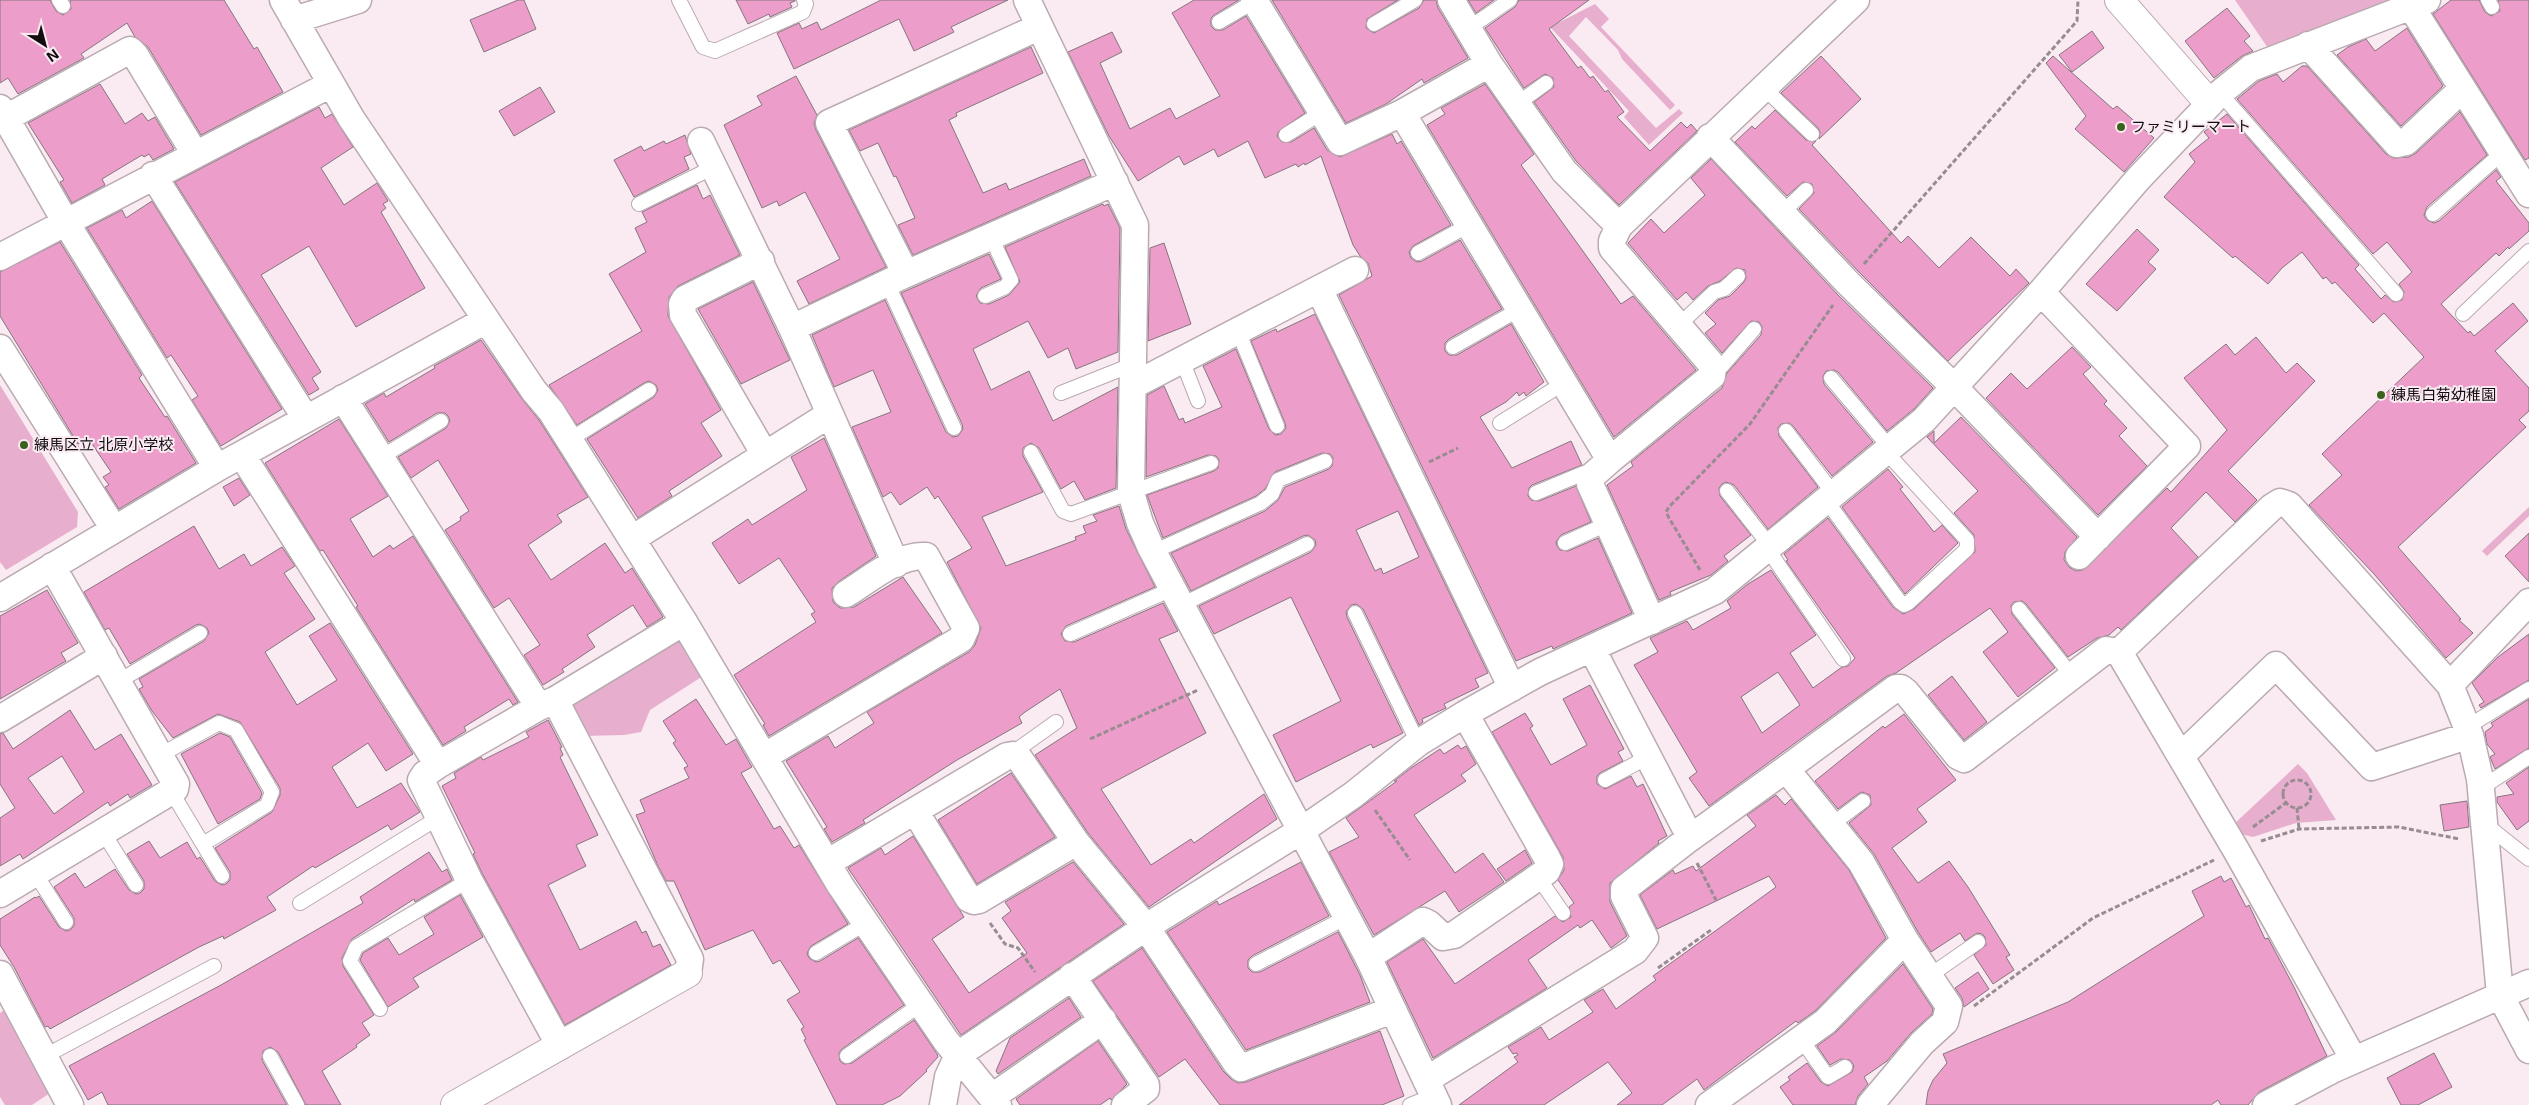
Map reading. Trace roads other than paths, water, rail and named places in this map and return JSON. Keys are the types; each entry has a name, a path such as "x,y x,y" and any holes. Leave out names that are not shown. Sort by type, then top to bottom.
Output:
{"street":[{"path":"358,0 288,10 351,118 569,440 632,539 765,756 827,863 921,1004 958,1055 995,1101 1102,1020"},
{"path":"1027,0 1116,182 1136,230 1131,493 1140,523 1153,552 1368,957 1392,1010 1427,1097 1642,945 1645,938 1643,930 1624,896 1624,889 1688,839 1896,688 1901,688 1906,692 1958,756 1964,759 2106,650 2119,652"},
{"path":"1451,0 1489,64 1564,171 1619,226"},
{"path":"1652,621 1590,484 1601,468 1714,372 1713,366 1612,248 1612,241 1619,226 1710,137 1856,0"},
{"path":"2119,0 2215,98"},
{"path":"1254,1 1320,113 1340,142 1402,113 1489,64"},
{"path":"943,1105 948,1077 958,1055 1146,927 1302,830 1360,789 1418,743 1512,688 1715,591 1924,420 2041,292 2138,179 2215,98 2251,68 2419,4 2462,90 2502,153 2525,179"},
{"path":"896,278 828,123 1039,27"},
{"path":"2308,45 2397,144 2406,142 2462,90"},
{"path":"195,154 135,55 130,50 3,113 65,221 217,468"},
{"path":"0,256 331,84"},
{"path":"1402,113 1564,383 1601,468"},
{"path":"1710,137 1848,283 1955,388 2098,537"},
{"path":"701,141 792,328 896,564"},
{"path":"153,176 306,419"},
{"path":"792,328 896,278 1116,182"},
{"path":"761,261 685,300 682,309 683,315 765,455"},
{"path":"1134,375 1182,360 1355,270"},
{"path":"1319,289 1512,688"},
{"path":"2041,292 2187,446 2079,556"},
{"path":"0,598 217,468 486,320"},
{"path":"0,348 114,528"},
{"path":"343,398 547,703 690,959 688,973 455,1105"},
{"path":"632,539 830,414"},
{"path":"242,454 438,765"},
{"path":"2119,652 2280,502 2289,505 2450,685 2469,731 2480,788 2500,995 2529,1050"},
{"path":"765,756 962,639 966,628 926,556 915,555 896,564 846,594"},
{"path":"0,894 175,789 176,784 52,566"},
{"path":"2450,685 2529,602"},
{"path":"560,1046 470,880 421,780 425,774 438,765 684,622"},
{"path":"1592,649 1688,839"},
{"path":"2119,652 2232,844 2354,1060"},
{"path":"0,719 104,656"},
{"path":"2181,756 2276,665 2372,767 2469,731"},
{"path":"1368,957 1423,921 1429,924 1443,938 1454,935 1547,871 1550,864 1465,714"},
{"path":"827,863 1007,756 1013,755 1019,758 1076,842 1146,927 1241,1068 1392,1010"},
{"path":"1786,769 1862,862 1905,940 1949,1006 1945,1022 1922,1043 1870,1105"},
{"path":"915,811 969,898 976,901 1076,842"},
{"path":"1709,1105 1825,1022 1905,940"},
{"path":"0,974 70,1105"},
{"path":"1072,976 1146,1085 1146,1089 1142,1093 1125,1105"},
{"path":"2266,1105 2354,1060 2529,983"}],"lane":[{"path":"679,0 703,47 715,52 804,12 806,4 804,0"},
{"path":"1374,24 1415,0"},
{"path":"1469,28 1510,0"},
{"path":"1219,22 1254,1"},
{"path":"1517,104 1546,83"},
{"path":"1763,87 1812,134"},
{"path":"2215,98 2396,294"},
{"path":"1286,135 1320,113"},
{"path":"2433,214 2502,153"},
{"path":"639,204 714,167"},
{"path":"1782,212 1806,190"},
{"path":"1418,253 1469,225"},
{"path":"985,296 1005,287 1011,280 991,237"},
{"path":"2463,314 2529,251"},
{"path":"1679,325 1714,292 1724,289 1738,276"},
{"path":"896,278 954,428"},
{"path":"1453,347 1520,309"},
{"path":"1714,372 1722,366 1754,329"},
{"path":"1238,331 1277,426"},
{"path":"1182,360 1198,401"},
{"path":"1061,393 1134,375"},
{"path":"1786,431 1900,602 1904,605 1967,549 1967,540 1888,450 1831,378"},
{"path":"1500,423 1564,383"},
{"path":"569,440 649,390"},
{"path":"381,457 441,421"},
{"path":"1031,452 1062,510 1071,514 1211,463"},
{"path":"1153,552 1261,503 1272,494 1278,480 1325,461"},
{"path":"1536,494 1584,473 1601,468"},
{"path":"1727,491 1768,547 1843,658"},
{"path":"1565,543 1607,524"},
{"path":"1070,634 1177,597 1307,544"},
{"path":"2019,609 2072,676"},
{"path":"1355,614 1418,743"},
{"path":"119,681 200,633"},
{"path":"2469,731 2529,689"},
{"path":"160,755 219,722 236,730 272,792 268,805 203,844"},
{"path":"1013,755 1056,722"},
{"path":"1605,780 1648,757"},
{"path":"2480,788 2529,757"},
{"path":"171,791 222,876"},
{"path":"1831,825 1863,801"},
{"path":"300,903 438,818"},
{"path":"103,832 136,885"},
{"path":"2485,834 2529,859"},
{"path":"35,873 66,922"},
{"path":"1538,877 1563,913"},
{"path":"380,1010 350,961 356,947 470,880"},
{"path":"1256,964 1347,917"},
{"path":"816,953 866,923"},
{"path":"1929,976 1978,942"},
{"path":"45,1056 214,966"},
{"path":"846,1056 921,1004"},
{"path":"1801,1039 1828,1077 1845,1067"},
{"path":"270,1056 297,1105"}],"place":[{"name":"ファミリーマート","path":"2121,127"},
{"name":"練馬白菊幼稚園","path":"2381,395"},
{"name":"練馬区立 北原小学校","path":"24,445"}]}
